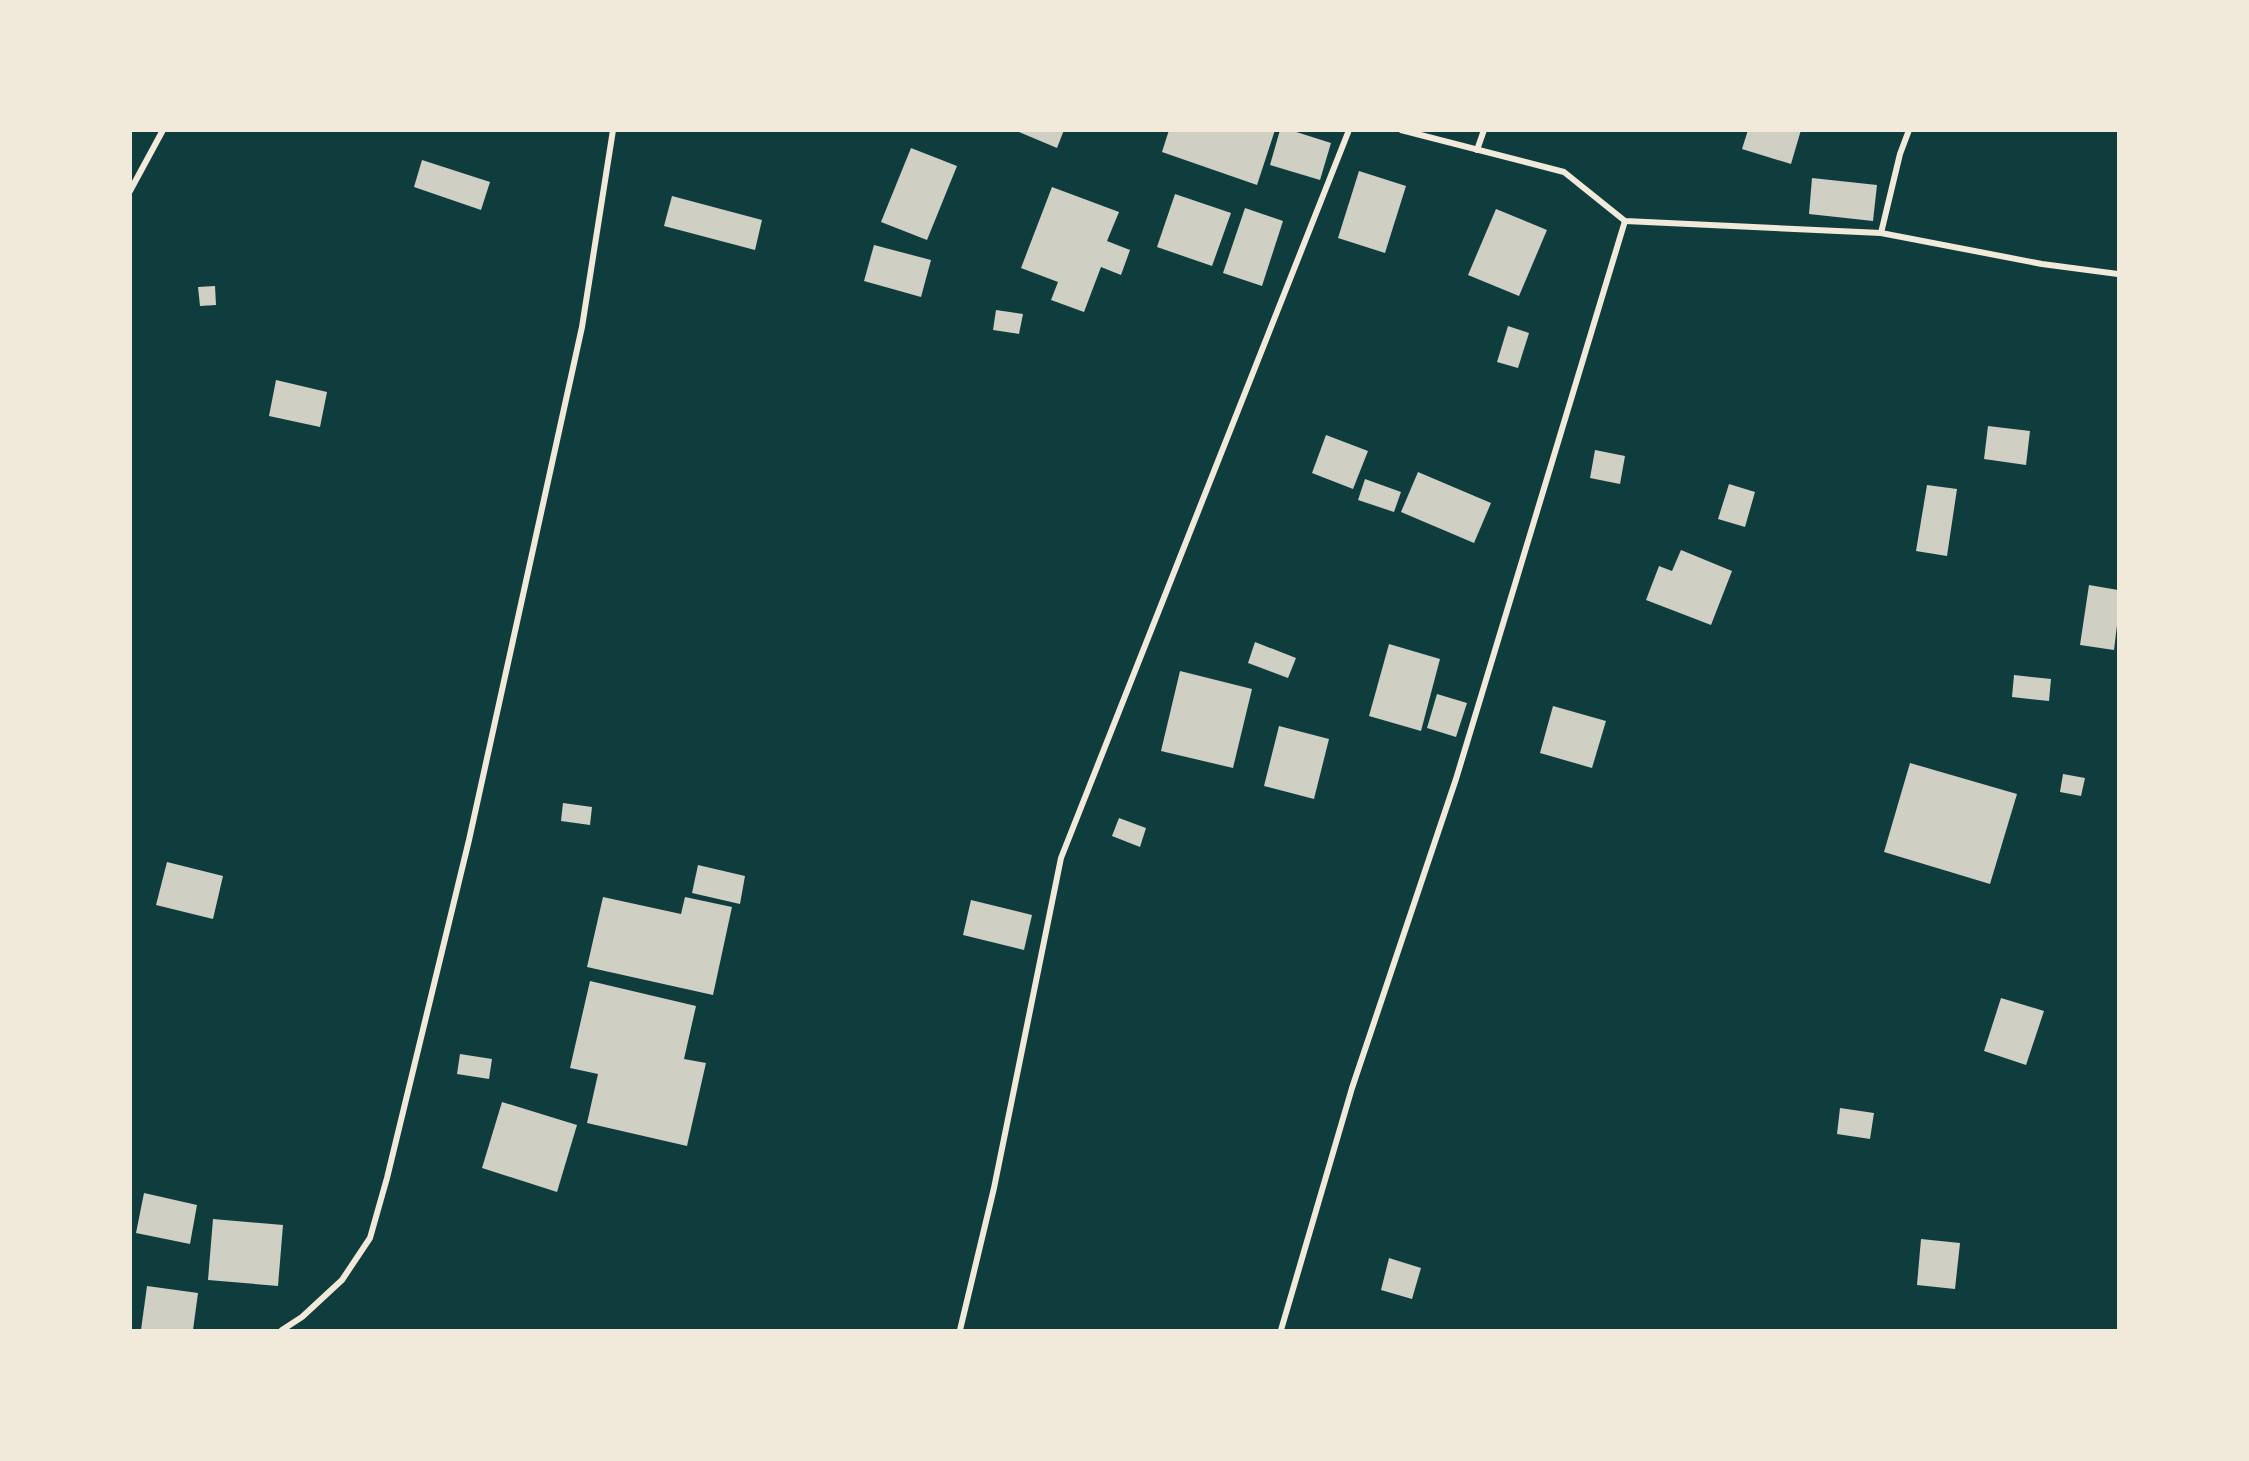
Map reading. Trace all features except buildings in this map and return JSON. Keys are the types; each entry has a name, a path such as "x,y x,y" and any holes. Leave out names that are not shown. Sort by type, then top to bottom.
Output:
{"street":[{"path":"130,191 163,130"},
{"path":"282,1330 302,1317 342,1280 370,1239 387,1178 469,840 582,327 613,130"},
{"path":"960,1330 994,1188 1061,858 1349,130"},
{"path":"1401,130 1564,172 1625,221 1881,233 2042,264 2118,274"},
{"path":"1477,150 1484,130"},
{"path":"1881,233 1900,154 1909,130"},
{"path":"1281,1330 1352,1088 1456,779 1625,221"}]}
